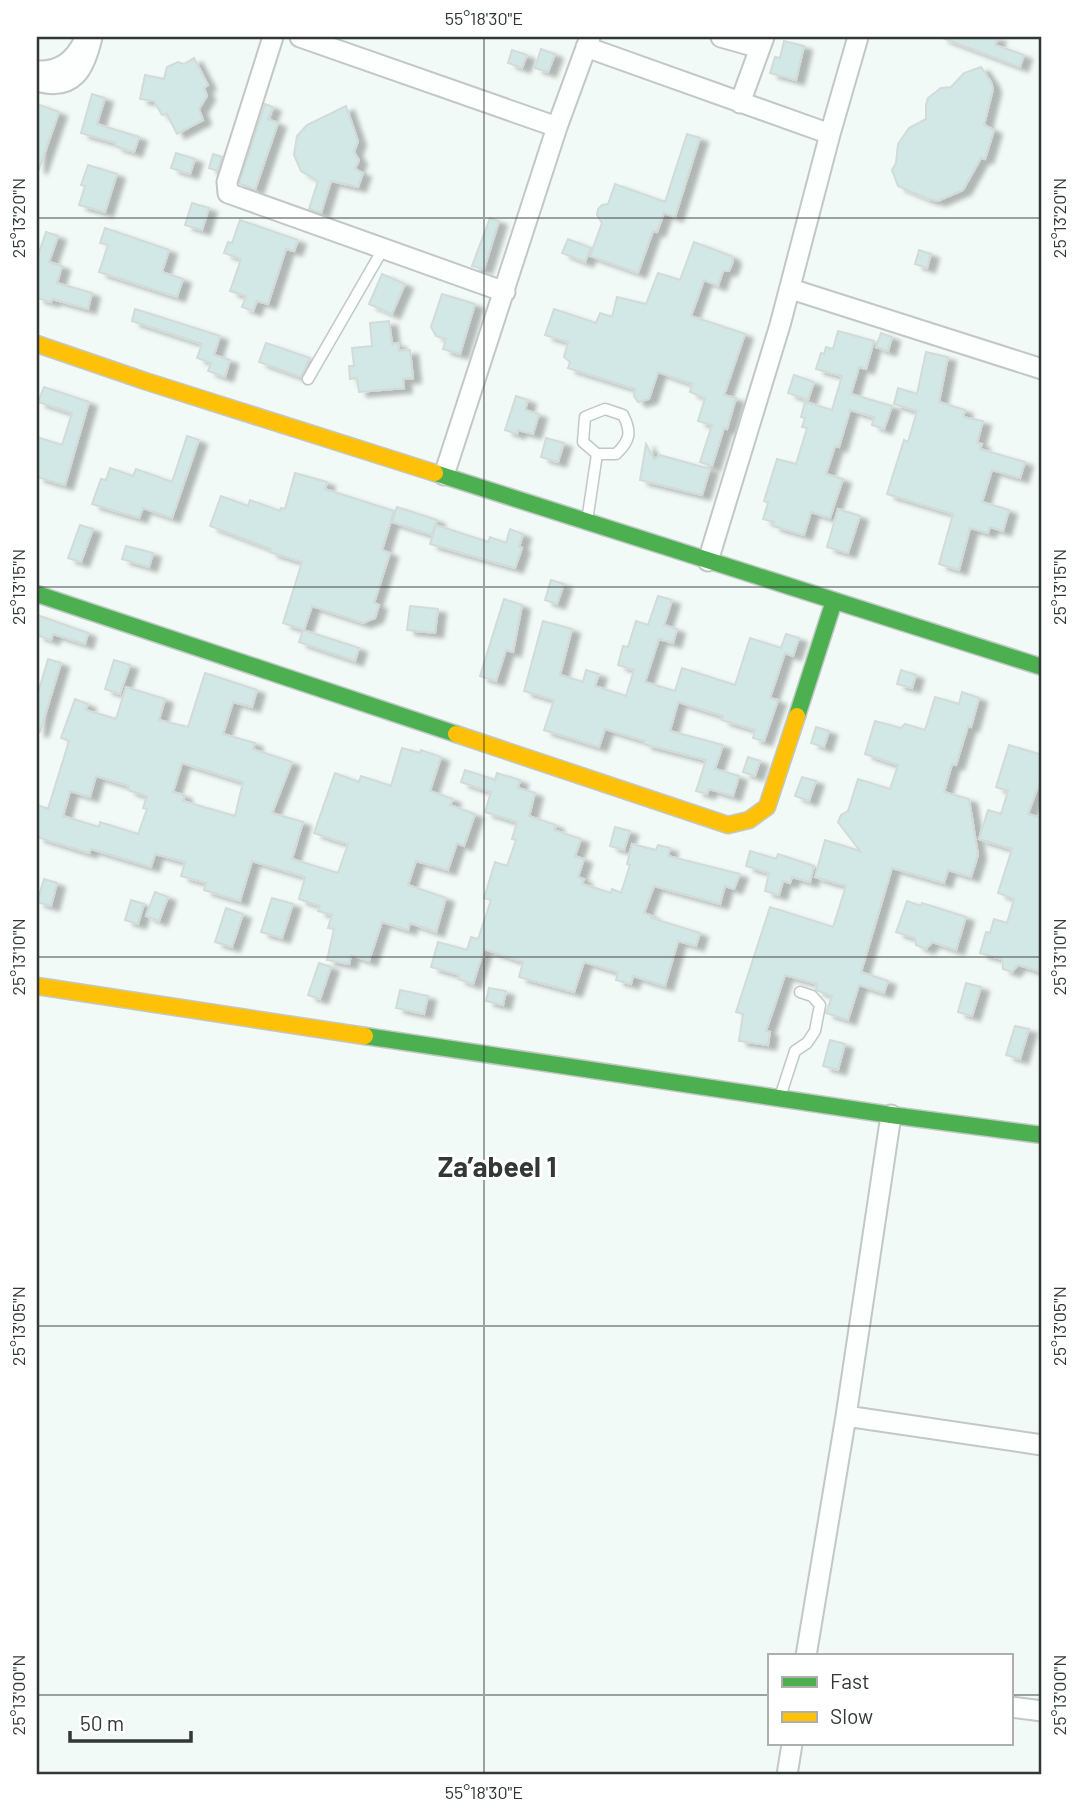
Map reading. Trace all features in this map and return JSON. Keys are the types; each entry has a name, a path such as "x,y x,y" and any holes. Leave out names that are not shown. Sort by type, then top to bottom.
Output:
{"street":[{"path":"37,71 66,65 86,37"},
{"path":"37,81 55,84 73,78 85,63 92,37"},
{"path":"273,37 226,190 232,195 505,292"},
{"path":"300,37 557,127"},
{"path":"721,37 762,42 740,103"},
{"path":"708,561 791,289 830,134 858,37"},
{"path":"444,475 557,127 588,42 740,103 830,134"},
{"path":"791,289 1042,369"},
{"path":"37,344 1042,667"},
{"path":"37,594 728,825 750,821 767,807 834,601"},
{"path":"37,985 891,1115 1042,1135"},
{"path":"806,1654 846,1416 891,1115"},
{"path":"846,1416 1042,1445"},
{"path":"1012,1707 1042,1711"},
{"path":"788,1775 792,1745"}],"lane":[{"path":"308,379 383,249"},
{"path":"605,409 622,415 630,428 627,443 615,454 597,454 583,442 585,417 605,409"},
{"path":"587,522 597,454"},
{"path":"780,1098 795,1051 807,1043 818,1022 820,1005 812,996 800,992"}],"building":[{"path":"940,37 998,37 995,45 1024,55 1020,67"},
{"path":"784,41 804,46 796,80 770,73 775,57 780,58"},
{"path":"541,49 555,54 548,72 535,68"},
{"path":"512,50 527,55 522,68 508,63"},
{"path":"194,58 208,85 204,88 207,96 199,109 203,120 177,134 167,114 162,115 154,101 140,99 145,75 164,79 167,67 178,62 184,64"},
{"path":"981,67 993,89 984,125 994,130 985,159 981,158 963,190 938,201 898,186 892,170 896,163 898,144 909,128 926,119 928,98 941,88 951,87 964,73"},
{"path":"92,94 105,98 97,124 139,137 134,152 115,146 116,143 81,133"},
{"path":"37,104 59,112 39,169 37,168"},
{"path":"265,104 273,107 268,119 278,123 255,190 239,183"},
{"path":"346,106 358,141 354,152 359,160 355,169 363,173 358,187 331,181 321,213 309,209 318,181 301,171 294,155 297,136 307,125"},
{"path":"687,134 700,138 675,217 664,213 657,232 653,231 638,273 590,256 602,223 597,215 598,209 608,204 615,184 665,202"},
{"path":"176,153 195,159 190,174 171,168"},
{"path":"213,154 222,157 218,171 209,168"},
{"path":"88,165 117,174 105,212 79,205 85,186 81,185"},
{"path":"192,203 209,208 202,230 185,225"},
{"path":"490,218 499,221 484,269 472,266"},
{"path":"240,220 298,240 294,251 286,249 268,304 257,301 253,311 242,307 246,296 230,291 241,259 224,253 228,242 232,243"},
{"path":"105,228 169,250 162,272 183,279 177,297 99,272 108,245 100,243"},
{"path":"46,232 58,236 49,262 62,266 57,283 92,293 88,309 52,299 51,302 37,298 37,258"},
{"path":"568,239 591,248 585,262 562,253"},
{"path":"694,242 731,256 733,261 729,271 723,271 718,286 704,280 691,316 745,334 724,395 736,398 712,466 700,462 712,425 698,421 705,398 690,392 692,384 658,372 649,399 638,402 634,396 635,389 568,368 570,362 564,357 568,342 545,335 554,309 596,323 600,313 612,317 617,297 646,304 658,273 680,280"},
{"path":"919,250 931,254 927,268 915,264"},
{"path":"382,274 405,284 392,314 369,304"},
{"path":"442,294 475,304 460,354 443,349 446,339 436,336 431,327"},
{"path":"135,309 220,336 214,355 230,360 225,377 208,371 211,363 197,358 202,344 132,321"},
{"path":"389,321 392,344 398,343 399,351 410,350 413,378 403,379 404,388 359,392 357,378 350,379 349,366 354,366 352,348 372,346 370,323"},
{"path":"838,331 874,341 866,369 859,367 851,394 892,406 884,429 872,425 874,417 850,410 839,447 835,446 826,474 843,479 830,518 811,512 804,535 773,526 774,522 763,519 768,503 764,501 777,459 796,464 807,428 802,427 805,418 801,417 805,402 832,410 842,376 816,369 826,347 833,349"},
{"path":"881,333 892,337 888,351 876,347"},
{"path":"266,343 310,358 301,377 259,362"},
{"path":"926,352 948,357 939,402 965,410 963,417 983,421 977,443 982,444 980,449 1025,462 1020,478 992,470 982,502 1009,510 1003,531 990,527 988,533 970,528 959,570 939,564 953,514 887,494 904,440 908,442 917,411 894,404 898,388 917,394"},
{"path":"794,375 814,382 808,400 788,393"},
{"path":"44,387 89,402 65,485 37,477 37,437 62,445 72,413 38,402"},
{"path":"516,396 528,400 525,410 539,414 533,434 518,430 517,434 505,430"},
{"path":"187,436 199,440 172,518 143,508 139,518 92,504 101,479 106,480 110,468 133,476 136,469 172,482"},
{"path":"546,438 564,443 558,462 541,457"},
{"path":"646,444 654,459 660,455 710,469 702,495 640,480"},
{"path":"295,473 327,482 325,489 394,511 382,550 390,553 374,603 379,605 375,618 363,623 312,606 304,630 283,623 302,562 270,552 271,549 210,526 221,496 248,506 250,500 280,511 281,508 285,509"},
{"path":"397,507 437,520 432,535 392,522"},
{"path":"838,509 860,516 848,553 827,547"},
{"path":"80,525 93,529 81,562 68,558"},
{"path":"436,525 488,542 490,537 506,543 510,529 523,534 519,547 522,548 515,568 430,544"},
{"path":"126,546 153,553 149,567 122,559"},
{"path":"551,580 564,584 557,604 545,600"},
{"path":"658,596 672,600 664,625 677,629 673,643 659,639 645,682 675,691 682,668 735,685 750,638 781,648 786,634 799,638 793,656 785,653 770,698 778,700 764,741 753,738 755,730 722,720 723,716 678,702 670,731 723,745 715,769 739,776 733,796 709,789 707,794 696,791 706,760 644,744 645,741 605,729 599,747 544,730 554,700 524,691 543,621 572,629 560,675 583,682 586,670 599,674 595,686 626,696 634,670 618,665 623,646 628,647 636,621 648,625"},
{"path":"504,599 522,605 513,652 506,650 496,681 480,676"},
{"path":"410,606 438,609 435,633 407,630"},
{"path":"37,615 88,633 85,644 53,634 51,640 37,635"},
{"path":"303,630 359,648 355,661 299,642"},
{"path":"48,659 61,663 40,732 37,732 37,697"},
{"path":"114,660 130,665 120,694 105,689"},
{"path":"901,670 916,675 912,688 897,684"},
{"path":"205,673 257,690 252,707 233,702 223,734 255,743 253,749 292,762 272,813 303,822 292,859 338,873 348,844 314,833 335,773 359,782 361,776 391,786 402,748 420,753 421,750 441,757 430,791 453,799 450,805 475,814 464,846 457,843 448,870 416,861 408,885 446,898 436,932 410,923 408,930 382,922 369,961 351,955 349,964 327,960 334,929 328,928 332,915 318,911 320,906 299,899 305,877 252,861 240,901 204,890 206,883 181,876 185,862 155,854 151,867 91,849 89,853 37,837 37,805 48,809 69,741 61,738 75,699 88,704 86,710 116,719 126,687 165,699 159,720 188,727","holes":["182,763 243,782 235,816 183,801 184,795 173,792","96,776 129,786 128,790 147,796 143,808 147,809 138,834 100,822 99,827 63,816 70,791 90,797"]},
{"path":"962,692 979,698 971,727 968,726 956,765 952,764 944,792 969,799 978,855 971,877 948,870 944,883 892,868 861,972 888,981 884,993 859,985 848,1020 826,1013 832,996 816,990 817,984 785,975 766,1031 770,1032 768,1045 739,1041 743,1014 736,1012 770,907 833,927 846,886 815,877 825,840 860,851 838,822 841,815 848,811 858,779 890,789 898,765 865,754 875,721 901,728 905,724 925,730 935,697 959,704"},
{"path":"816,727 829,731 824,747 811,743"},
{"path":"1009,745 1042,755 1042,785 1039,784 1028,814 1042,818 1042,972 1018,965 1012,972 1003,969 1002,959 980,953 986,932 990,933 994,919 1007,923 1014,899 998,893 1012,849 979,839 988,810 1001,814 1008,791 996,787"},
{"path":"748,757 760,761 755,776 743,772"},
{"path":"465,770 495,780 497,773 520,780 518,788 535,793 529,816 556,825 554,830 581,839 575,856 584,859 578,877 584,879 582,884 611,893 612,889 621,893 630,865 627,864 632,844 656,850 658,845 670,848 668,856 740,874 734,889 725,886 720,904 654,886 644,913 652,916 651,918 700,933 696,946 678,941 665,986 633,976 631,984 616,980 618,972 584,962 574,992 519,977 523,962 484,949 473,984 458,979 460,975 431,967 438,942 467,950 471,937 478,939 491,900 484,898 495,862 507,866 516,840 512,839 517,822 485,812 491,792 461,782"},
{"path":"802,777 816,781 809,801 795,796"},
{"path":"615,827 630,831 624,850 610,846"},
{"path":"750,851 776,859 778,854 814,866 810,882 792,877 790,883 783,881 779,895 765,891 769,873 746,866"},
{"path":"44,879 57,883 51,906 37,902"},
{"path":"155,892 168,897 159,921 146,916"},
{"path":"272,898 293,904 282,938 261,932"},
{"path":"131,900 144,904 138,924 125,920"},
{"path":"907,901 966,917 956,950 932,942 926,949 916,945 915,938 896,932"},
{"path":"226,908 243,914 232,947 215,942"},
{"path":"319,963 331,967 320,999 308,995"},
{"path":"966,983 981,987 972,1016 958,1012"},
{"path":"489,988 506,991 503,1005 486,1001"},
{"path":"400,990 428,996 424,1014 396,1008"},
{"path":"1015,1026 1029,1029 1020,1059 1006,1055"},
{"path":"830,1040 845,1044 838,1070 823,1066"}],"traffic: fast":[{"path":"435,473 1042,667"},
{"path":"37,594 456,734"},
{"path":"797,716 834,601"},
{"path":"365,1036 1042,1135"}],"traffic: slow":[{"path":"37,344 435,473"},
{"path":"456,734 728,825 749,820 767,807 797,716"},
{"path":"37,986 365,1036"}],"district":[{"name":"Za’abeel 1","path":"497,1166"}]}
